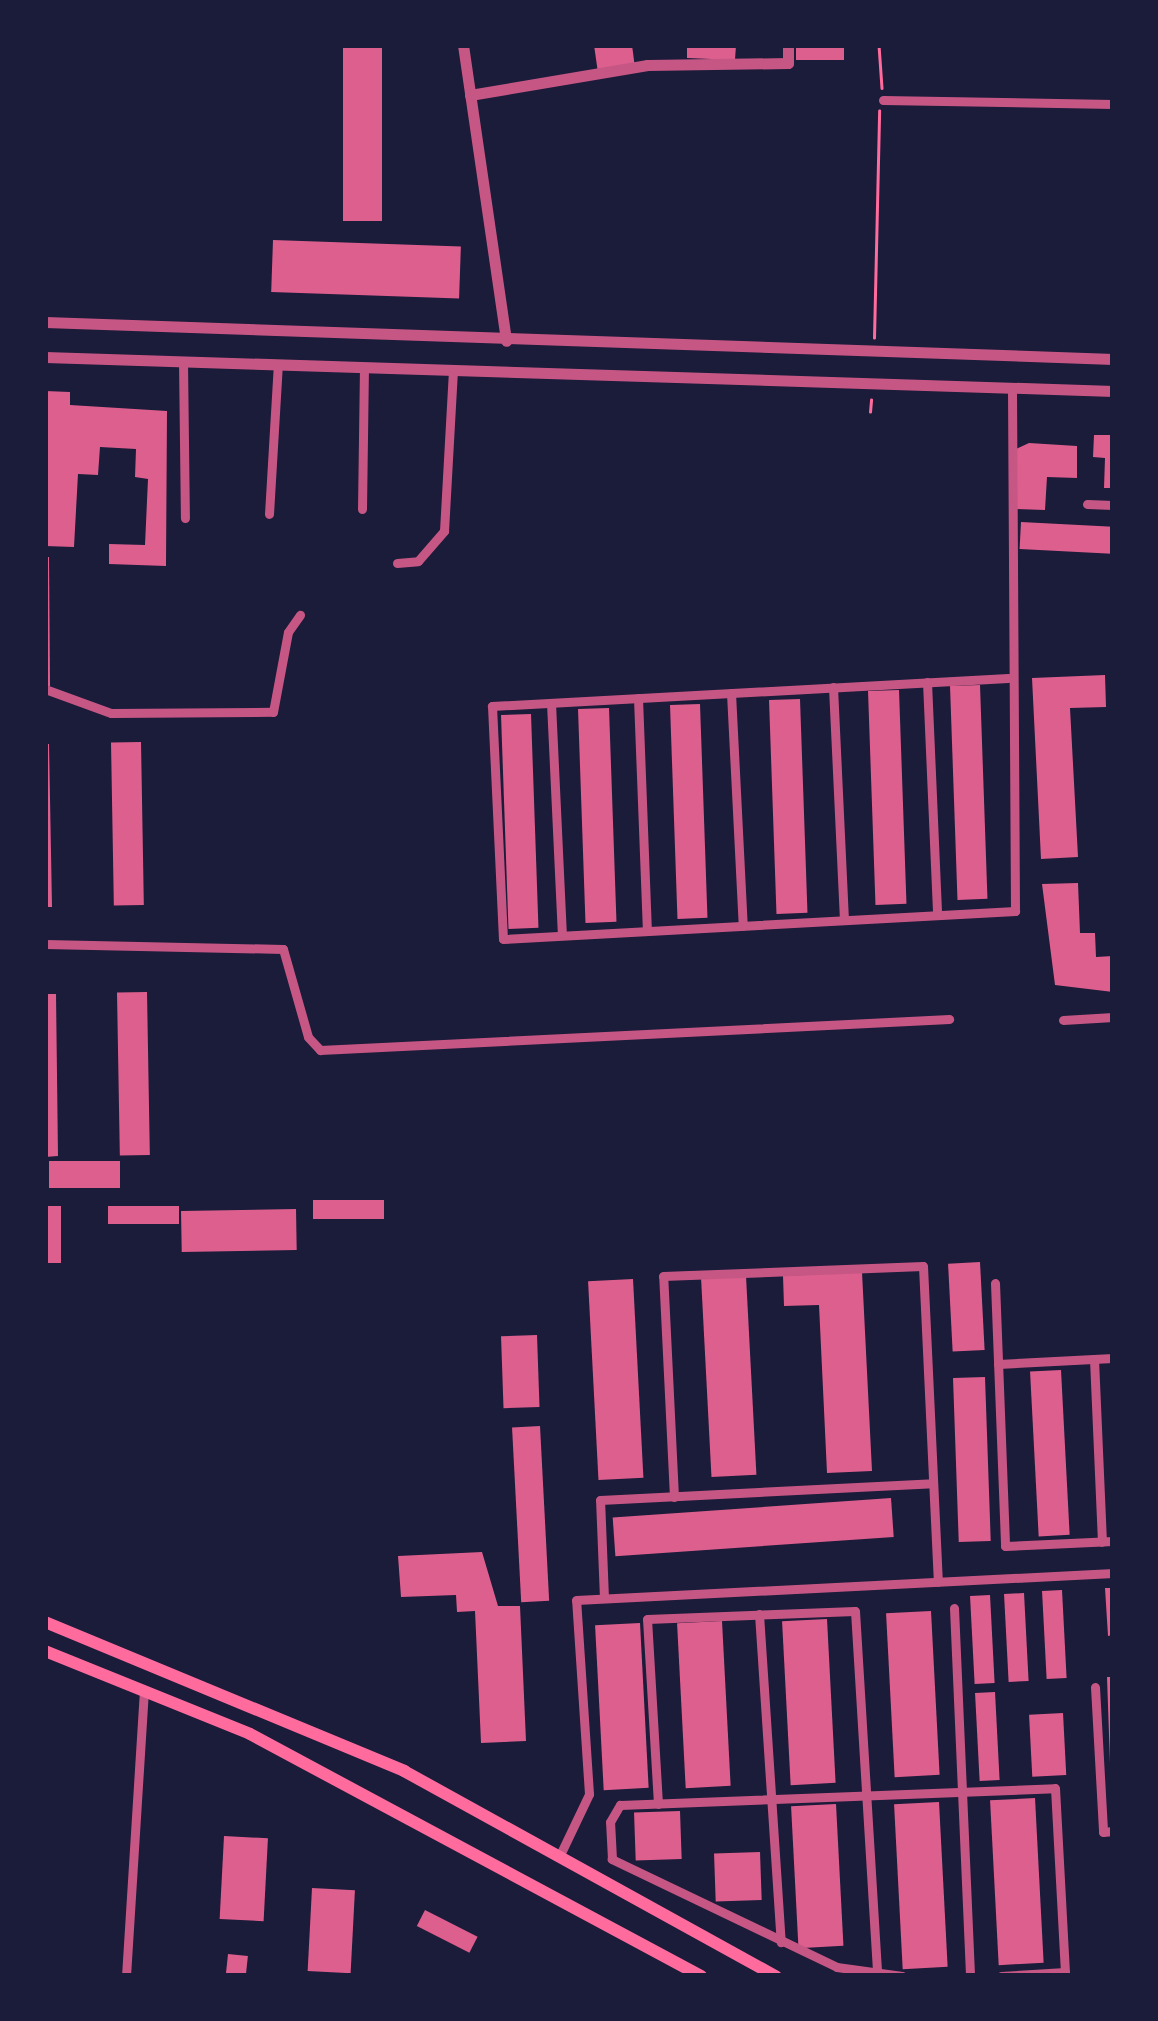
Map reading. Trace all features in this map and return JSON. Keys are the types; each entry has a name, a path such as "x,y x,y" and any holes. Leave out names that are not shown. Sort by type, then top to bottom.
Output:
{"main road":[{"path":"45,1622 289,1718 560,1856 776,1976"},
{"path":"45,1651 144,1689 372,1794 701,1976"}],"street":[{"path":"463,45 506,341"},
{"path":"470,95 647,65 788,63 788,45"},
{"path":"883,100 1113,104"},
{"path":"45,322 506,341 1113,359"},
{"path":"45,357 1113,391"},
{"path":"183,361 185,518"},
{"path":"270,514 278,364"},
{"path":"362,510 364,367"},
{"path":"398,562 418,562 444,531 453,370"},
{"path":"1008,678 492,706 502,939 1015,911 1008,678 1012,388"},
{"path":"1086,504 1113,505"},
{"path":"45,688 111,713 273,712 288,632 300,616"},
{"path":"928,682 937,915"},
{"path":"833,687 844,920"},
{"path":"731,693 743,926"},
{"path":"638,698 648,931"},
{"path":"551,703 562,935"},
{"path":"45,944 283,949 308,1037 320,1050 948,1019"},
{"path":"1062,1020 1113,1017"},
{"path":"674,1496 663,1276 923,1266 938,1582"},
{"path":"995,1283 1006,1546 1107,1542 1094,1359"},
{"path":"998,1364 1113,1358"},
{"path":"604,1598 600,1500 933,1483"},
{"path":"560,1856 589,1794 576,1600 1113,1573"},
{"path":"954,1608 970,1976"},
{"path":"658,1804 647,1618 855,1611 877,1972"},
{"path":"759,1614 781,1942"},
{"path":"1095,1688 1103,1832 1113,1832"},
{"path":"126,1976 144,1689"},
{"path":"902,1976 837,1967 612,1859 610,1822 620,1805 1055,1788 1065,1972 1000,1976"}],"path":[{"path":"874,353 883,100 879,45"}],"building":[{"path":"343,45 382,45 382,221 343,221"},
{"path":"594,45 632,45 635,68 598,73"},
{"path":"687,45 736,45 735,60 687,58"},
{"path":"796,45 844,45 844,60 796,60"},
{"path":"273,240 461,247 459,299 271,292"},
{"path":"45,391 70,392 70,405 167,411 166,566 109,564 109,544 145,545 148,479 135,477 136,449 100,447 98,475 78,474 74,547 45,546"},
{"path":"1094,435 1113,435 1113,488 1104,488 1105,458 1093,457"},
{"path":"1029,443 1077,446 1077,478 1047,477 1045,510 1014,509 1016,449"},
{"path":"1021,522 1113,527 1111,554 1020,549"},
{"path":"45,557 49,557 50,686 45,686"},
{"path":"1105,675 1106,707 1070,708 1078,857 1041,859 1032,678"},
{"path":"980,685 987,899 957,900 950,686"},
{"path":"899,690 906,904 875,905 868,691"},
{"path":"800,699 807,913 776,914 769,700"},
{"path":"700,704 707,918 677,919 670,705"},
{"path":"609,708 616,922 585,923 578,709"},
{"path":"531,714 538,928 508,929 501,715"},
{"path":"141,742 144,905 114,905 111,743"},
{"path":"45,744 49,744 52,907 45,907"},
{"path":"1078,883 1080,933 1095,933 1096,957 1113,956 1113,992 1055,985 1042,884"},
{"path":"147,992 150,1155 120,1155 117,993"},
{"path":"45,994 56,994 58,1156 45,1157"},
{"path":"49,1161 120,1161 120,1188 49,1188"},
{"path":"313,1200 384,1200 384,1219 313,1219"},
{"path":"45,1206 61,1206 61,1263 45,1263"},
{"path":"108,1206 179,1206 179,1224 108,1224"},
{"path":"296,1209 297,1250 182,1252 181,1211"},
{"path":"980,1262 985,1350 953,1352 948,1264"},
{"path":"862,1272 872,1471 827,1473 819,1305 784,1306 783,1276"},
{"path":"746,1276 756,1475 711,1477 701,1278"},
{"path":"633,1279 643,1478 598,1480 588,1281"},
{"path":"537,1335 540,1407 504,1408 501,1336"},
{"path":"1061,1370 1070,1535 1039,1536 1030,1372"},
{"path":"985,1377 991,1541 959,1542 953,1378"},
{"path":"540,1426 549,1601 521,1602 512,1427"},
{"path":"891,1498 894,1537 615,1556 613,1517"},
{"path":"482,1552 498,1606 520,1606 526,1741 481,1743 475,1611 457,1612 456,1595 401,1597 398,1556"},
{"path":"1105,1588 1113,1588 1113,1635 1108,1636"},
{"path":"1062,1590 1067,1678 1047,1679 1042,1591"},
{"path":"1024,1593 1029,1681 1009,1682 1004,1594"},
{"path":"990,1595 995,1683 975,1684 970,1596"},
{"path":"931,1611 940,1775 895,1777 886,1613"},
{"path":"827,1619 836,1783 791,1785 782,1621"},
{"path":"722,1621 731,1786 686,1788 677,1623"},
{"path":"640,1623 649,1788 604,1790 595,1625"},
{"path":"1107,1677 1113,1677 1113,1763 1110,1763"},
{"path":"995,1692 1000,1780 980,1781 975,1693"},
{"path":"1063,1713 1066,1775 1032,1777 1029,1715"},
{"path":"1035,1798 1044,1963 999,1965 990,1800"},
{"path":"939,1802 948,1967 903,1969 894,1804"},
{"path":"836,1804 843,1946 798,1948 791,1806"},
{"path":"680,1811 682,1859 636,1861 634,1813"},
{"path":"224,1836 268,1838 264,1921 220,1919"},
{"path":"760,1852 762,1900 716,1902 714,1854"},
{"path":"312,1888 355,1890 351,1973 308,1971"},
{"path":"425,1910 478,1937 469,1953 417,1926"},
{"path":"228,1954 248,1956 246,1976 226,1976"}]}
